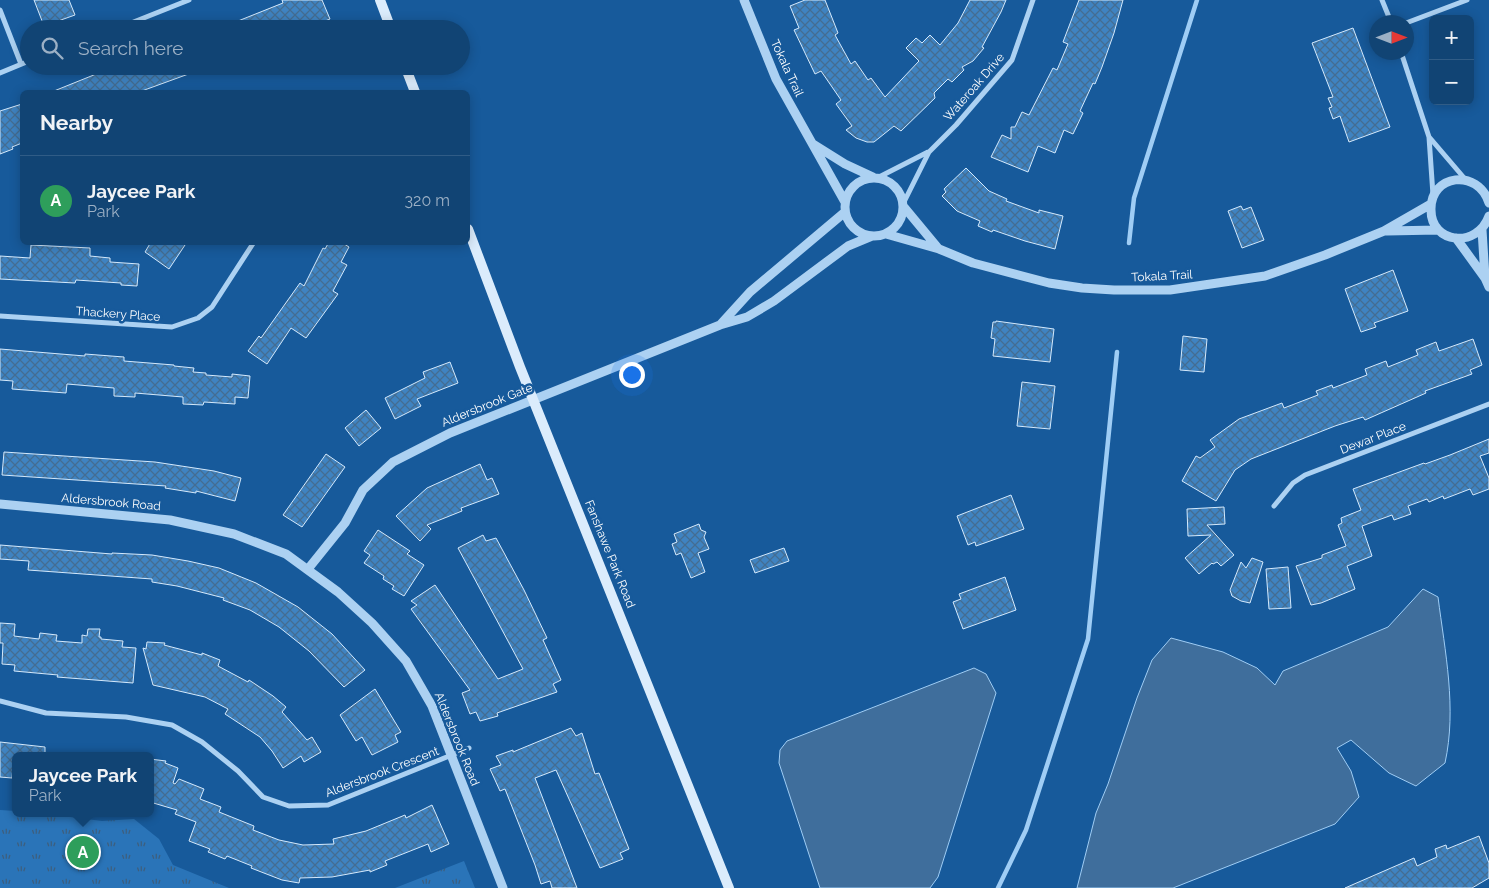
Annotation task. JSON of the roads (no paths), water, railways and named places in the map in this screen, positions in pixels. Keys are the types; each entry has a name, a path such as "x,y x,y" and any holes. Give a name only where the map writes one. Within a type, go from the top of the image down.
{"main road":[{"path":"380,0 388,20"},
{"path":"408,75 414,90"},
{"name":"Fanshawe Park Road","path":"470,234 534,400 729,888"}],"street":[{"path":"139,20 189,0"},
{"name":"Tokala Trail","path":"744,0 776,80 845,202"},
{"name":"Wateroak Drive","path":"876,177 929,152 956,125 1012,60 1033,0"},
{"path":"1382,0 1388,15"},
{"path":"1414,20 1467,0"},
{"path":"0,10 20,59"},
{"path":"1404,60 1429,137 1432,200 1430,213 1433,222 1438,230 1447,236 1456,238 1466,238 1482,230"},
{"path":"0,73 20,65"},
{"path":"1429,137 1465,179 1485,187 1489,203"},
{"name":"Tokala Trail","path":"813,144 846,164 876,177"},
{"name":"Wateroak Drive","path":"904,205 929,152"},
{"path":"876,177 892,183 902,195 904,205 898,224 886,234 872,236 854,229 848,221 845,212 845,202 848,192 855,184 863,179 876,177"},
{"name":"Tokala Trail","path":"886,234 939,249 973,263 1049,283 1082,288 1155,291 1265,276 1325,255 1384,231 1432,200 1439,188 1446,182 1455,179 1465,179"},
{"name":"Tokala Trail","path":"904,205 939,249"},
{"name":"Aldersbrook Gate","path":"720,325 750,292 845,212"},
{"path":"1485,278 1482,230 1489,216"},
{"name":"Tokala Trail","path":"1384,231 1438,230"},
{"name":"Aldersbrook Gate","path":"308,569 345,523 363,490 393,462 450,433 720,325 747,316 774,301 848,246 872,236"},
{"path":"1456,238 1485,278 1489,287"},
{"name":"Thackery Place","path":"0,316 172,327 198,318 212,307 252,245"},
{"name":"Dewar Place","path":"1274,506 1293,483 1305,475 1489,404"},
{"name":"Aldersbrook Road","path":"0,504 170,520 234,534 286,554 308,569 338,592 372,623 406,661 432,706 503,888"},
{"name":"Aldersbrook Crescent","path":"0,701 46,713 126,716 172,725 202,742 238,772 263,797 289,806 328,805 469,748"}],"waterway":[{"path":"1129,243 1134,198 1197,0"},
{"path":"998,888 1026,830 1088,639 1117,352"}],"place":[{"name":"Jaycee Park","path":"83,852"}]}
